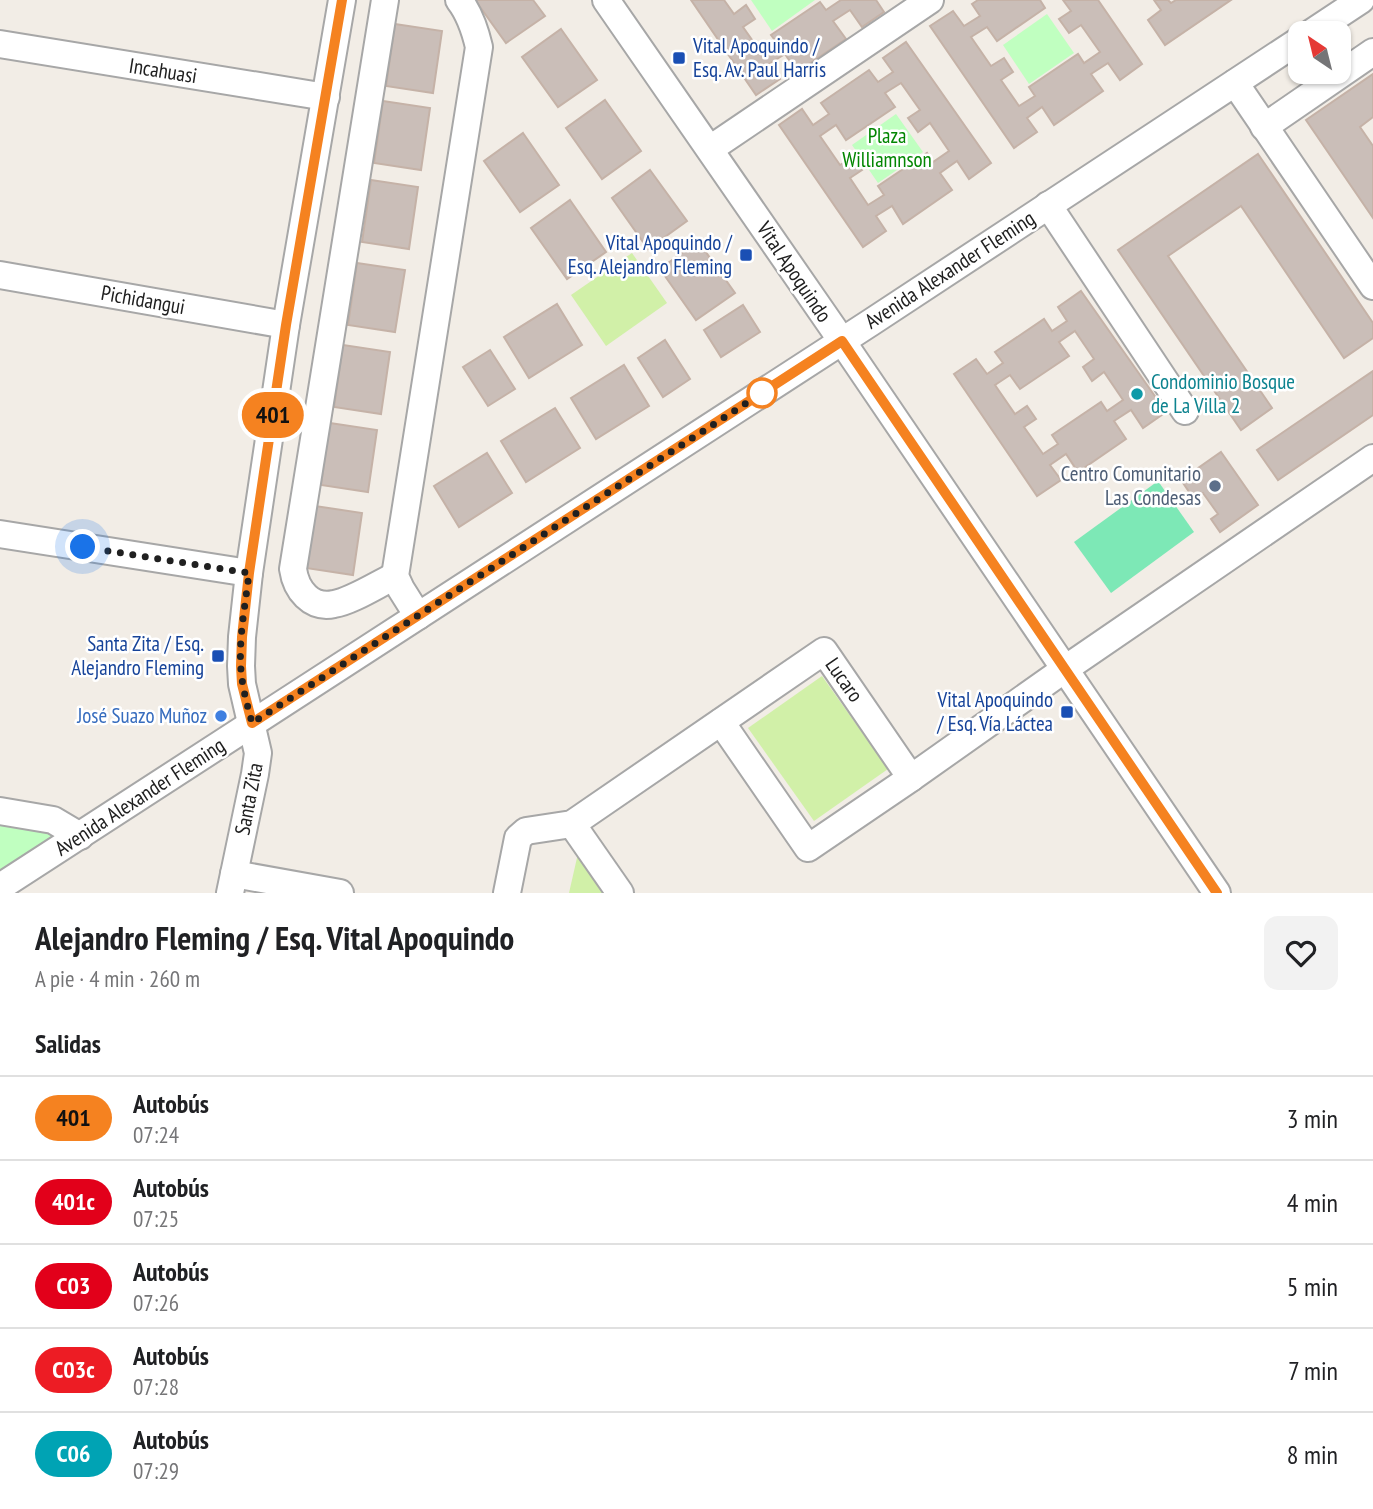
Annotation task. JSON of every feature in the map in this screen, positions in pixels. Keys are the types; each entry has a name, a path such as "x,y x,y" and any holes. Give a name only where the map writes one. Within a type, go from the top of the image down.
{"street":[{"name":"Santa Zita","path":"232,884 258,753 242,684 241,666 249,573 286,325 342,0"},
{"path":"385,0 293,569 299,590 306,597 324,605 343,602 395,576"},
{"path":"418,616 395,576 479,47 475,28 459,0"},
{"name":"Vital Apoquindo","path":"606,0 842,341 1217,893"},
{"path":"710,149 930,0"},
{"path":"1329,21 1361,0"},
{"name":"Incahuasi","path":"0,44 326,97"},
{"name":"Avenida Alexander Fleming","path":"0,887 842,341 1288,48"},
{"path":"1264,127 1373,52"},
{"path":"1235,83 1373,286"},
{"path":"1048,205 1185,411"},
{"name":"Pichidangui","path":"0,275 286,325"},
{"path":"721,722 808,848 1373,458"},
{"path":"0,534 249,573"},
{"name":"Lucaro","path":"572,824 824,651 911,778"},
{"path":"0,811 53,820 80,836"},
{"path":"507,893 518,838 526,831 572,824 620,893"},
{"path":"232,884 340,893"}],"green space":[{"path":"751,0 815,0 772,31"},
{"path":"1047,14 1074,53 1029,84 1003,45"},
{"name":"Plaza Williamnson","path":"896,114 923,152 878,183 852,145"},
{"path":"632,253 667,303 606,346 571,295"},
{"path":"1158,481 1194,532 1111,593 1074,542"},
{"path":"822,676 888,769 814,821 748,728"},
{"path":"0,820 73,832 0,880"},
{"path":"579,849 608,893 569,893"}],"building":[{"path":"475,0 533,0 545,16 506,43"},
{"path":"691,0 724,0 734,14 746,5 755,19 743,27 762,54 777,43 771,35 820,2 826,10 841,0 876,0 884,12 862,27 850,10 833,21 846,39 797,72 785,54 769,64 780,79 756,95"},
{"path":"978,0 1040,0 1045,8 997,41 987,27 971,37 991,66 1004,58 1013,72 1001,80 1019,106 1035,96 1029,87 1078,54 1084,63 1100,52 1081,25 1069,33 1059,19 1071,11 1063,0 1098,0 1142,64 1120,80 1108,63 1091,74 1103,91 1054,125 1042,107 1027,118 1037,132 1014,148 930,26 953,11 964,26 980,16 972,4"},
{"path":"1154,0 1168,0 1171,3 1176,0 1231,0 1165,45 1148,20 1161,10"},
{"path":"395,24 442,31 433,93 386,86"},
{"path":"561,29 597,80 558,107 522,57"},
{"path":"906,42 991,163 969,179 957,161 940,173 952,190 903,224 892,206 876,216 886,231 863,247 779,125 802,109 813,125 829,114 821,103 869,70 878,82 893,72 883,58","holes":["901,83 920,110 908,118 918,132 930,123 949,151 933,162 927,153 878,186 884,195 868,205 850,178 862,170 853,157 840,165 820,136 836,125 846,140 895,107 885,93"]},
{"path":"1373,74 1373,117 1360,127 1373,146 1373,218 1306,120"},
{"path":"605,100 641,151 602,179 566,128"},
{"path":"383,101 430,108 421,170 374,163"},
{"path":"523,133 559,185 520,212 484,161"},
{"path":"1258,154 1373,323 1373,338 1344,358 1241,206 1168,256 1272,408 1241,430 1118,250"},
{"path":"650,170 687,221 648,249 612,198"},
{"path":"371,180 418,187 409,249 362,242"},
{"path":"570,200 606,252 567,279 531,228"},
{"path":"698,241 735,293 696,320 660,269"},
{"path":"357,263 405,270 395,332 348,325"},
{"name":"Condominio Bosque de La Villa 2","path":"1081,291 1166,412 1143,428 1131,410 1114,421 1126,439 1078,472 1066,454 1050,465 1061,480 1037,496 954,374 976,359 987,374 1003,363 995,352 1044,319 1052,331 1067,321 1058,307","holes":["1075,331 1094,359 1083,367 1092,381 1104,372 1123,400 1107,411 1101,402 1052,435 1058,444 1043,454 1024,427 1036,419 1027,406 1015,414 995,385 1010,375 1020,389 1069,356 1059,342"]},
{"path":"557,304 582,345 529,378 504,337"},
{"path":"743,305 760,332 721,357 704,330"},
{"path":"665,340 690,379 663,397 638,358"},
{"path":"343,345 390,352 381,414 334,407"},
{"path":"490,350 515,389 488,406 463,367"},
{"path":"624,365 649,406 596,439 571,398"},
{"path":"1373,371 1373,415 1278,480 1257,450"},
{"path":"555,408 580,448 526,482 501,441"},
{"path":"330,423 377,430 368,492 321,485"},
{"name":"Centro Comunitario Las Condesas","path":"1221,452 1258,505 1220,532 1211,519 1218,514 1203,493 1194,499 1181,480"},
{"path":"487,453 512,493 459,527 434,486"},
{"path":"315,506 362,513 353,575 306,568"}],"bus line":[{"name":"401","path":"342,0 286,325 249,573 241,666 242,684 252,723 842,341 1217,893"}],"place":[{"name":"Vital Apoquindo / Esq. Av. Paul Harris","path":"679,58"},
{"name":"Vital Apoquindo / Esq. Alejandro Fleming","path":"746,255"},
{"name":"Condominio Bosque de La Villa 2","path":"1137,394"},
{"name":"Centro Comunitario Las Condesas","path":"1215,486"},
{"name":"Santa Zita / Esq. Alejandro Fleming","path":"218,656"},
{"name":"Vital Apoquindo / Esq. Vía Láctea","path":"1067,712"},
{"name":"José Suazo Muñoz","path":"221,716"}],"route":[{"path":"83,547 249,573 241,666 242,684 252,723 762,393"}]}
